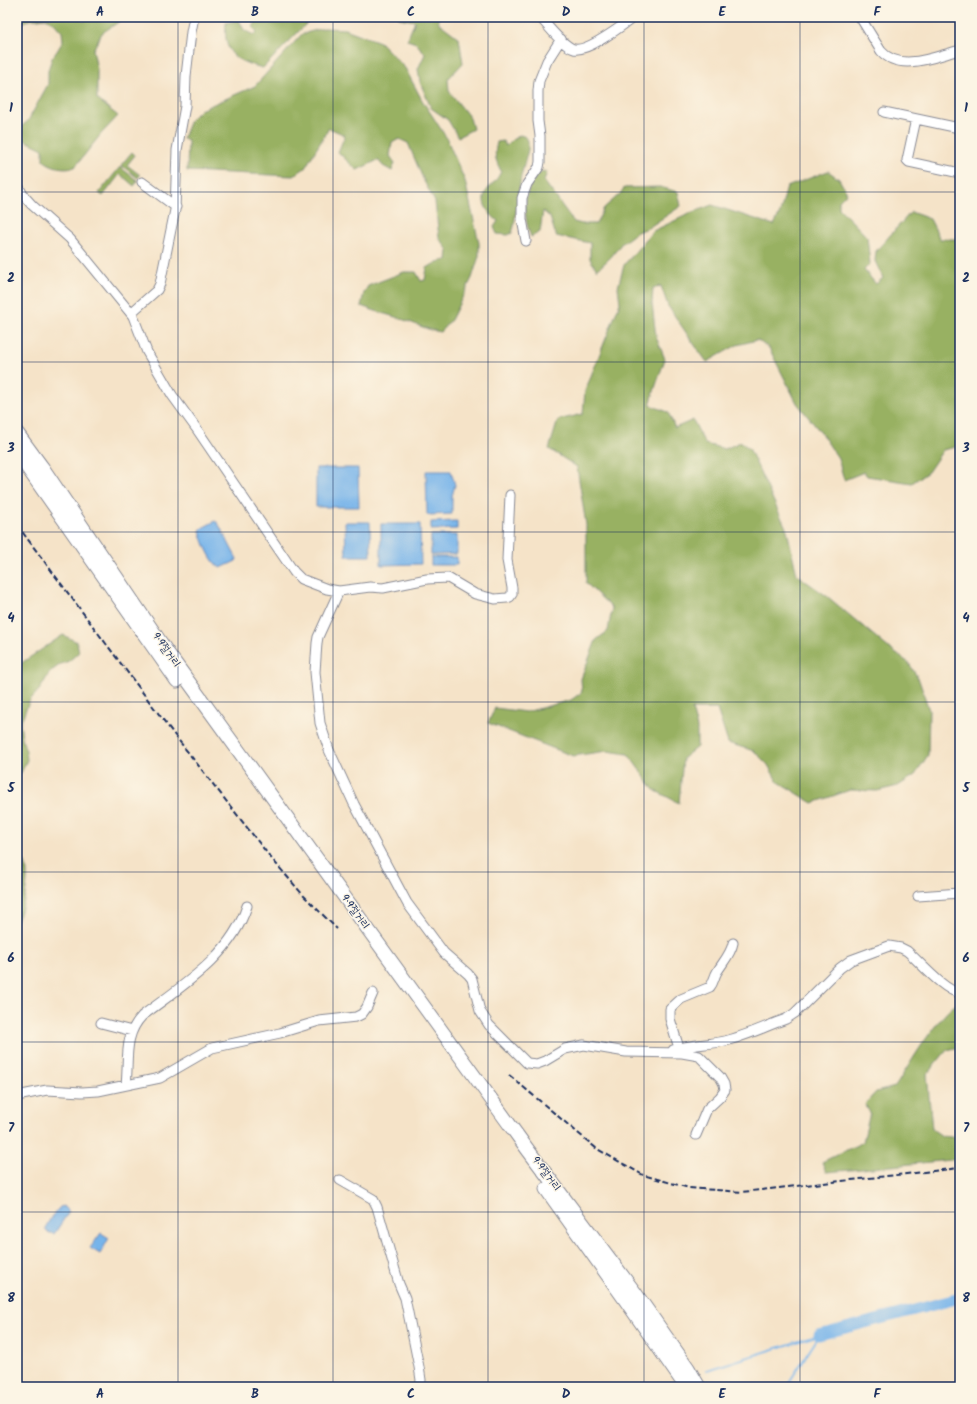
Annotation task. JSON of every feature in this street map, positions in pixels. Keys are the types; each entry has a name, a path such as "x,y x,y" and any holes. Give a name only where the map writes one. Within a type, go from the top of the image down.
{"highway":[{"name":"9·9절거리","path":"17,433 42,467 167,652 523,1144 636,1294 688,1368 699,1387"},
{"name":"9·9절거리","path":"17,453 176,680 522,1156 686,1387"}],"street":[{"path":"131,313 157,290 160,284 176,207 177,150 185,106 186,76 194,17"},
{"path":"540,17 561,39 574,49 580,49 600,40 634,17"},
{"path":"860,17 881,51 885,56 894,61 913,62 960,50"},
{"path":"526,241 522,219 522,198 527,184 539,167 540,162 540,136 538,121 539,81 547,62 561,39"},
{"path":"884,112 960,127"},
{"path":"916,119 907,160 909,162 960,173"},
{"path":"142,182 176,207"},
{"path":"17,184 23,195 70,239 131,313 147,352 172,395 294,572 301,579 328,589 339,591 370,587 383,588 440,577 448,578 475,594 495,599 510,597 512,588 507,560 510,495"},
{"path":"339,591 327,615 317,643 315,679 320,723 329,750 354,804 407,903 444,953 472,979 480,1011 489,1025 527,1063 532,1064 545,1061 565,1049 580,1045 626,1052 666,1052 699,1056 720,1077 724,1084 724,1093 708,1109 696,1135"},
{"path":"918,896 960,893"},
{"path":"126,1085 128,1070 127,1049 136,1023 142,1016 219,955 238,927 247,906"},
{"path":"678,1048 670,1019 670,1009 681,999 710,986 713,983 716,973 732,950 733,943"},
{"path":"666,1052 678,1048 709,1045 727,1041 786,1019 795,1013 840,968 851,960 889,946 901,948 907,951 940,981 953,991 960,993"},
{"path":"17,1096 47,1090 82,1092 160,1078 212,1048 280,1033 319,1021 356,1017 362,1014 367,1008 373,993"},
{"path":"101,1023 132,1031"},
{"path":"340,1180 373,1200 378,1207 399,1284 405,1298 418,1367 420,1387"}],"green space":[{"path":"17,17 79,17 84,22 86,17 121,17 120,21 102,33 93,50 97,69 97,99 118,116 101,134 75,167 62,168 51,165 43,160 43,149 22,139 22,126 28,121 48,84 48,70 52,58 63,41 62,32 54,23 46,18 29,20 20,24 17,35"},
{"path":"257,17 310,17 308,22 263,68 238,59 229,49 226,34 226,23 239,20 244,30 254,35 257,32 253,27"},
{"path":"398,17 438,17 439,23 459,38 463,63 448,79 449,91 470,118 473,129 458,137 448,120 431,108 420,82 418,69 425,54 416,43 407,40 415,21"},
{"path":"324,28 345,29 380,42 405,68 422,100 446,137 465,181 479,243 479,256 472,278 451,320 440,332 427,329 361,306 364,293 368,286 404,272 416,272 421,281 425,280 427,268 437,262 447,260 448,250 439,238 435,202 424,181 408,143 399,139 392,143 390,156 395,163 392,171 383,166 378,160 357,170 338,152 345,135 329,128 305,168 293,176 187,171 188,140 183,138 190,120 200,110 255,86 302,34"},
{"path":"520,135 526,137 528,141 528,150 521,176 514,226 512,233 508,235 497,234 494,227 498,221 488,211 484,202 485,193 497,179 501,171 496,157 497,142 503,141 506,146"},
{"path":"132,152 135,155 127,165 140,175 138,178 121,165"},
{"path":"120,167 138,181 134,186 120,174 103,196 99,193"},
{"path":"543,171 547,172 544,181 574,222 582,224 596,224 604,208 620,194 624,188 660,187 678,192 681,206 648,228 637,232 621,244 611,257 597,270 590,259 590,243 556,236 550,217 543,211 540,232 531,237 525,207 527,192 537,175"},
{"path":"828,171 839,179 847,193 839,201 839,208 867,237 870,264 864,270 876,284 883,278 875,261 876,251 911,212 930,219 940,239 960,239 960,446 943,450 928,472 912,483 867,476 864,472 844,480 838,458 821,433 797,403 769,348 757,340 737,345 707,362 668,306 661,286 653,288 652,303 656,337 665,359 650,405 668,412 675,428 693,420 705,444 725,449 740,442 749,448 787,530 797,575 828,597 891,650 909,663 919,680 929,710 928,755 915,775 898,786 877,791 850,790 813,803 777,781 768,765 754,751 728,743 717,709 692,709 697,728 697,747 683,758 679,803 654,790 628,754 607,751 573,756 488,723 495,708 526,712 571,700 582,692 581,679 596,640 608,631 612,608 586,583 586,525 577,467 549,449 558,420 583,414 585,391 620,303 618,287 624,265 653,231 712,205 774,225 780,213 787,187"},
{"path":"960,513 960,552 956,532"},
{"path":"63,635 77,642 79,652 69,661 61,664 50,672 40,689 30,700 20,723 27,760 21,773 17,773 17,666"},
{"path":"17,854 23,860 27,869 27,884 22,909 17,921"},
{"path":"960,1002 960,1047 947,1050 927,1074 932,1129 942,1136 960,1138 960,1159 826,1172 822,1162 863,1142 870,1113 865,1104 876,1092 895,1087 934,1028 952,1008"}],"water":[{"path":"316,468 358,468 359,507 316,507"},
{"path":"426,471 451,471 455,485 452,496 452,514 427,515"},
{"path":"215,521 218,523 237,559 236,561 221,568 211,557 205,546 200,530"},
{"path":"457,521 457,529 431,530 431,522"},
{"path":"345,522 370,522 371,556 346,556"},
{"path":"381,524 420,524 421,564 381,565"},
{"path":"431,535 457,535 457,554 431,555"},
{"path":"431,557 457,557 457,565 431,565"},
{"path":"63,1206 68,1213 54,1234 47,1232 45,1228 52,1216 60,1207"},
{"path":"101,1233 109,1238 100,1254 90,1248"}],"waterway":[{"path":"819,1335 960,1298"},
{"path":"707,1370 819,1335"},
{"path":"786,1387 819,1336"}],"railway":[{"path":"17,525 176,737 271,858 304,896 337,929"},
{"path":"509,1075 597,1149 643,1175 689,1188 742,1192 960,1168"}]}
